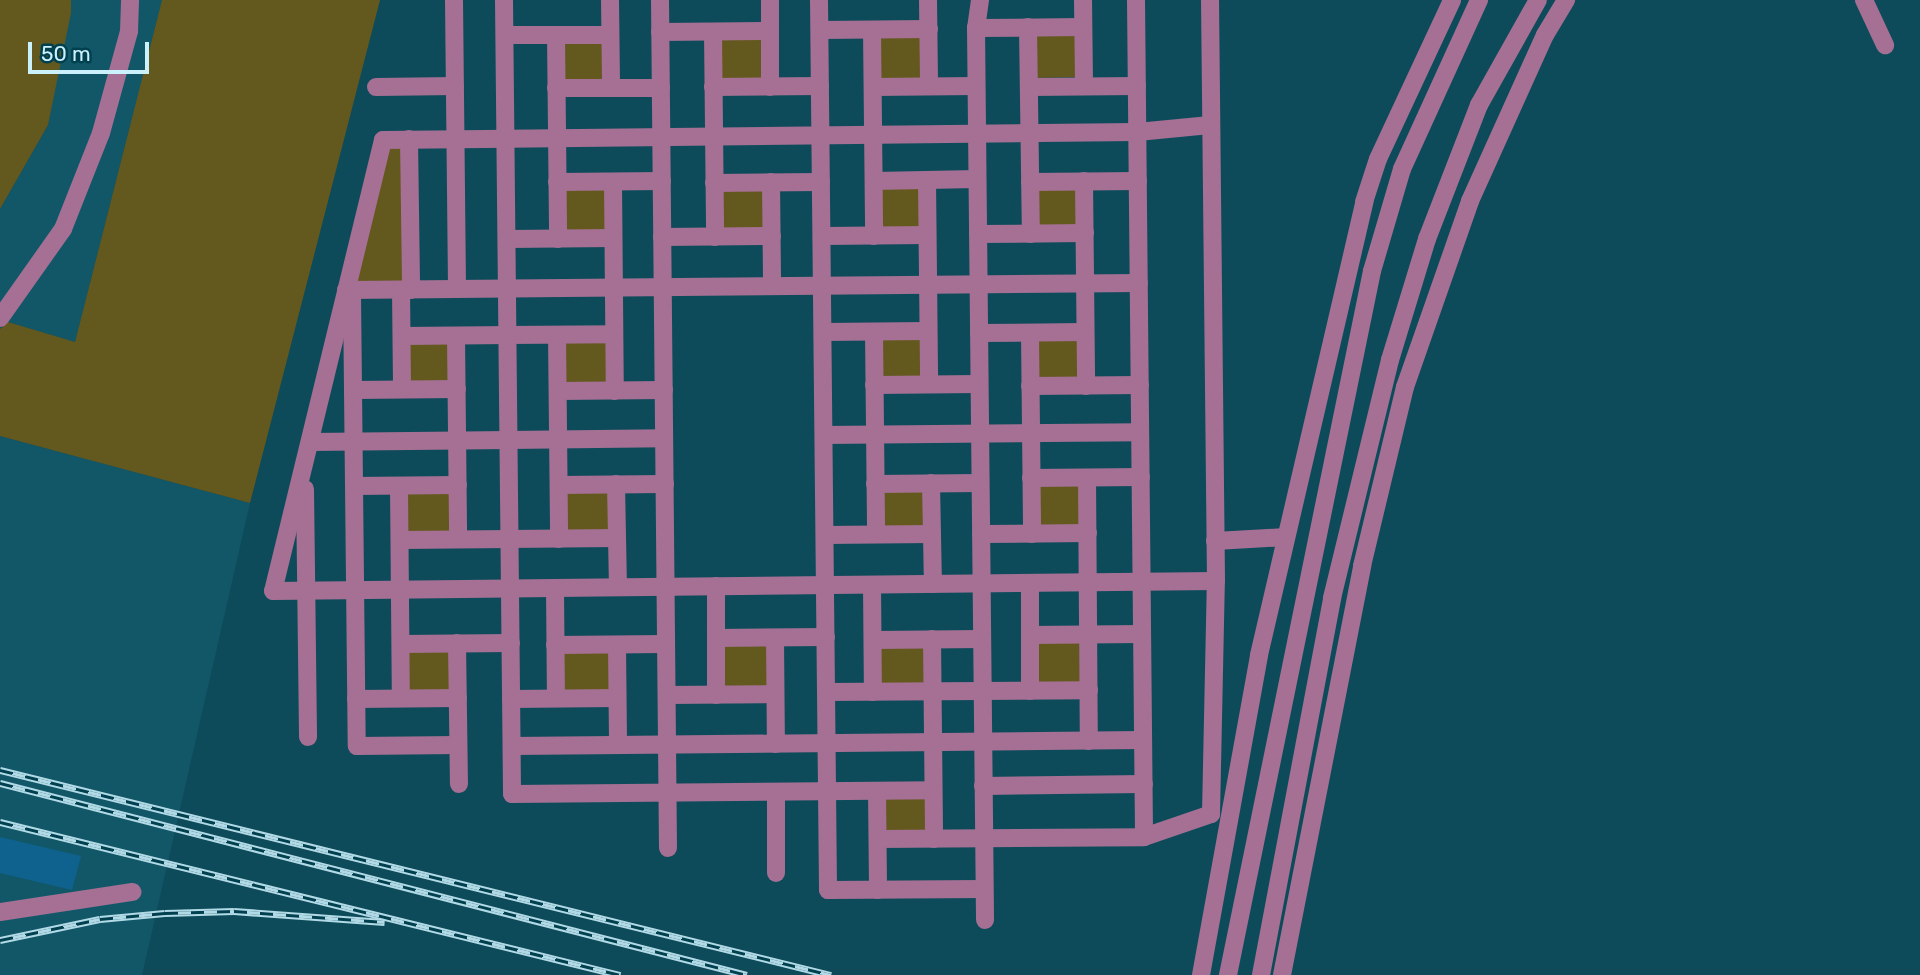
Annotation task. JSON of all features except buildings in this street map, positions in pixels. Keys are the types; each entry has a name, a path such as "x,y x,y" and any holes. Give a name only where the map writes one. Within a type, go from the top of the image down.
{"street":[{"path":"0,318 63,229 101,134 129,31 130,0"},
{"path":"454,0 457,289"},
{"path":"504,0 512,794 933,790"},
{"path":"610,0 611,88"},
{"path":"660,0 668,848"},
{"path":"770,0 771,86"},
{"path":"820,0 828,890 984,889"},
{"path":"928,0 929,86"},
{"path":"980,0 976,28 976,86 985,920"},
{"path":"1083,0 1084,86"},
{"path":"1136,0 1144,836"},
{"path":"878,839 1144,836 1211,814 1216,581 1210,0"},
{"path":"1201,975 1259,655 1364,202 1404,100 1452,0"},
{"path":"1228,975 1372,271 1402,169 1479,0"},
{"path":"1261,975 1332,598 1390,360 1427,239 1479,105 1538,0"},
{"path":"1282,975 1362,566 1405,387 1469,201 1545,34 1566,0"},
{"path":"1864,0 1885,45"},
{"path":"1028,27 1031,233"},
{"path":"976,28 1083,27"},
{"path":"820,30 929,29"},
{"path":"872,30 874,236"},
{"path":"713,32 715,237"},
{"path":"660,33 770,32"},
{"path":"505,35 610,34"},
{"path":"556,35 558,239"},
{"path":"376,86 455,86"},
{"path":"713,87 820,86"},
{"path":"873,87 976,86"},
{"path":"1029,87 1137,86"},
{"path":"556,88 661,88"},
{"path":"1210,125 1137,132 383,140 349,290 273,591 1216,581"},
{"path":"402,389 409,139"},
{"path":"874,181 977,179"},
{"path":"927,180 929,384"},
{"path":"557,182 662,181"},
{"path":"1084,181 1086,386"},
{"path":"1030,182 1138,181"},
{"path":"613,182 615,391"},
{"path":"771,182 772,286"},
{"path":"714,183 821,182"},
{"path":"978,234 1084,233"},
{"path":"822,236 927,235"},
{"path":"662,237 772,236"},
{"path":"507,239 613,238"},
{"path":"349,290 1139,282"},
{"path":"349,290 354,441 357,746 458,745"},
{"path":"823,332 929,331"},
{"path":"874,332 876,534"},
{"path":"1030,332 1032,534"},
{"path":"979,333 1086,332"},
{"path":"402,336 614,334"},
{"path":"557,335 559,539"},
{"path":"456,336 458,539"},
{"path":"874,384 979,384"},
{"path":"1030,386 1140,385"},
{"path":"353,390 457,389"},
{"path":"558,391 664,390"},
{"path":"824,435 1140,432"},
{"path":"310,442 664,438"},
{"path":"304,464 308,737"},
{"path":"1031,478 1141,477"},
{"path":"1087,478 1089,741"},
{"path":"931,483 933,584"},
{"path":"875,484 980,483"},
{"path":"617,484 618,587"},
{"path":"559,485 665,484"},
{"path":"354,486 458,485"},
{"path":"399,486 401,698"},
{"path":"981,534 1088,533"},
{"path":"825,535 932,534"},
{"path":"1215,541 1286,537"},
{"path":"400,540 617,538"},
{"path":"1030,583 1030,691"},
{"path":"872,585 873,692"},
{"path":"716,586 716,695"},
{"path":"555,588 556,698"},
{"path":"1030,635 1142,634"},
{"path":"716,638 826,637"},
{"path":"775,638 776,744"},
{"path":"932,639 934,839"},
{"path":"873,640 982,639"},
{"path":"457,643 459,784"},
{"path":"401,644 511,643"},
{"path":"555,645 666,644"},
{"path":"617,645 618,745"},
{"path":"826,692 1088,690"},
{"path":"667,695 775,694"},
{"path":"356,699 458,698"},
{"path":"511,699 617,698"},
{"path":"512,746 1143,740"},
{"path":"983,786 1144,784"},
{"path":"877,790 878,890"},
{"path":"776,792 776,873"},
{"path":"0,912 132,892"}],"shaded area":[{"path":"0,0 71,0 71,13 48,125 0,209"},
{"path":"71,0 162,0 75,342 8,322 0,329 0,209 48,125"},
{"path":"162,0 380,0 250,503 0,436 0,329 8,322 75,342"},
{"path":"1032,34 1077,34 1077,77 1032,78"},
{"path":"880,35 924,35 925,78 880,78"},
{"path":"718,36 763,36 763,79 718,79"},
{"path":"609,38 609,81 559,82 558,39"},
{"path":"404,144 404,281 352,282 387,145"},
{"path":"1034,185 1078,185 1079,228 1034,228"},
{"path":"765,186 765,230 720,230 720,187"},
{"path":"924,186 924,230 879,230 879,187"},
{"path":"607,187 607,231 563,231 563,188"},
{"path":"879,336 923,336 924,379 879,380"},
{"path":"1080,338 1080,382 1035,382 1035,339"},
{"path":"454,340 455,383 404,384 403,341"},
{"path":"611,340 612,384 561,384 560,341"},
{"path":"0,436 250,503 142,975 0,975"},
{"path":"1082,483 1082,527 1038,527 1037,484"},
{"path":"926,486 926,530 882,530 881,487"},
{"path":"614,488 615,531 564,532 563,489"},
{"path":"455,491 456,534 405,536 404,492"},
{"path":"1079,640 1080,684 1035,684 1035,641"},
{"path":"723,646 768,646 768,689 724,690"},
{"path":"880,646 925,646 925,689 880,690"},
{"path":"455,648 456,691 405,692 404,649"},
{"path":"612,650 613,693 561,694 561,651"},
{"path":"882,794 926,794 927,837 882,838"}],"railway":[{"path":"0,770 831,975"},
{"path":"0,783 747,975"},
{"path":"0,822 620,975"},
{"path":"0,940 100,919 165,913 234,911 385,922"}]}
